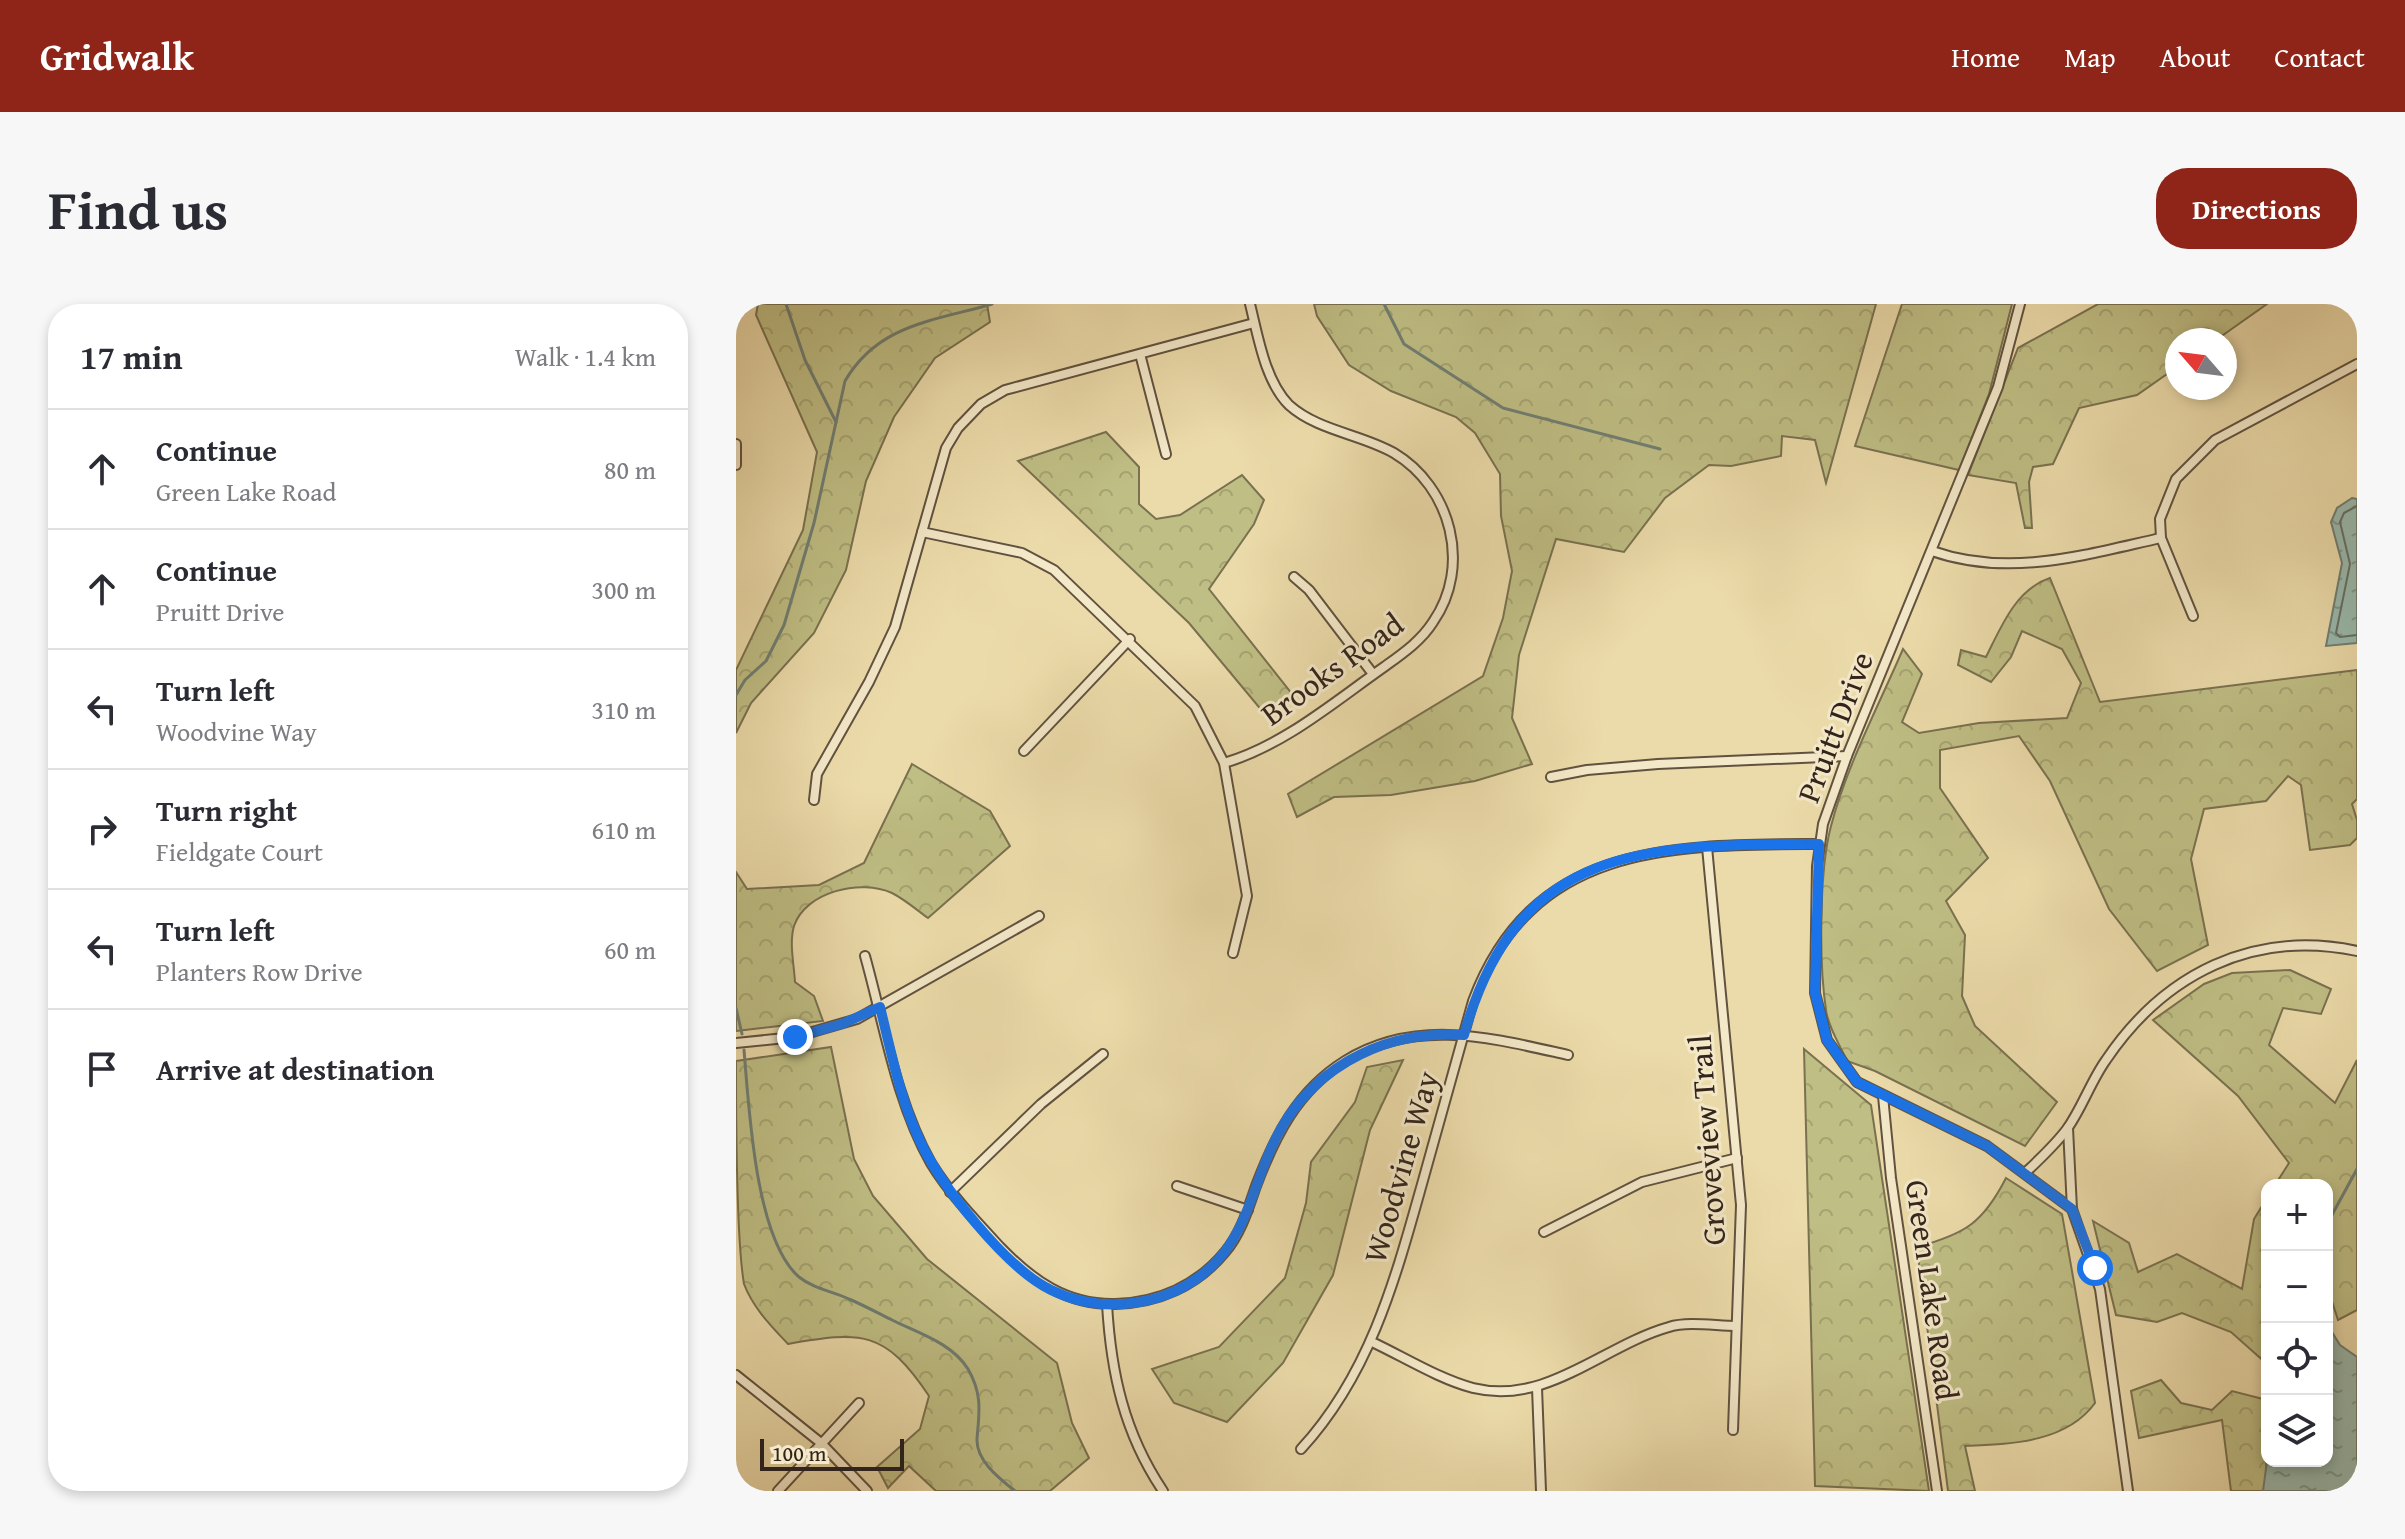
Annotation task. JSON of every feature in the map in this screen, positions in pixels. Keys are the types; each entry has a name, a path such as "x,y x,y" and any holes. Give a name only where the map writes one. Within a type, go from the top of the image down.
{"street":[{"name":"Brooks Road","path":"1224,763 1273,743 1423,636 1442,607 1453,564 1447,518 1429,485 1411,465 1382,447 1322,424 1288,403 1270,374 1250,304"},
{"name":"Pruitt Drive","path":"2020,304 1998,387 1847,756 1823,824 1815,918 1818,1015 1842,1065 1857,1082 1959,1130 2025,1173"},
{"path":"814,800 817,774 887,645 946,448 958,428 981,404 1005,390 1254,323"},
{"path":"1140,354 1166,454"},
{"path":"2193,616 2161,538 2160,519 2176,479 2215,440 2357,364"},
{"path":"736,444 736,465"},
{"path":"922,532 1001,548 1038,560 1068,580 1195,706 1224,763 1247,896 1233,953"},
{"path":"1932,551 1962,561 2029,564 2161,538"},
{"path":"1294,577 1309,590 1373,674"},
{"path":"1024,751 1130,639"},
{"path":"1551,777 1587,770 1658,764 1847,756"},
{"name":"Woodvine Way","path":"1301,1449 1332,1416 1372,1342 1399,1266 1464,1035 1491,959 1516,925 1546,895 1584,872 1626,857 1707,847 1819,844"},
{"name":"Groveview Trail","path":"1707,847 1741,1205 1733,1430"},
{"path":"736,1043 819,1032 880,1007 1039,916"},
{"path":"2072,1209 2025,1173 2068,1127 2085,1094 2125,1034 2146,1009 2188,976 2227,957 2270,947 2307,944 2357,951"},
{"path":"865,956 913,1124 950,1192 1034,1280 1070,1298 1107,1304 1147,1301 1192,1282 1227,1250 1248,1210 1283,1123 1318,1082 1346,1061 1379,1045 1414,1036 1464,1035 1568,1055"},
{"path":"950,1192 1041,1104 1103,1054"},
{"name":"Green Lake Road","path":"1883,1096 1937,1491"},
{"path":"2068,1127 2072,1209 2100,1289 2128,1491"},
{"path":"1544,1232 1642,1182 1737,1158"},
{"path":"1177,1186 1248,1210"},
{"path":"1107,1304 1110,1354 1119,1397 1140,1453 1163,1491"},
{"path":"1372,1342 1474,1388 1506,1392 1537,1388 1626,1342 1673,1325 1736,1326"},
{"path":"736,1375 821,1443 867,1491"},
{"path":"1537,1388 1541,1491"},
{"path":"778,1491 859,1403"}],"green space":[{"path":"758,304 987,304 990,322 935,358 894,417 866,481 846,570 814,633 751,703 736,733 736,670 803,530 817,452 756,315"},
{"path":"1314,304 1876,304 1826,483 1815,440 1782,436 1781,456 1731,466 1709,465 1665,498 1624,552 1556,539 1519,655 1512,718 1532,764 1475,781 1391,795 1334,797 1297,817 1288,794 1483,676 1503,618 1512,571 1501,516 1500,474 1475,433 1456,417 1391,391 1349,365 1317,316"},
{"path":"1902,304 2012,304 1989,394 1959,470 1855,446"},
{"path":"2098,304 2267,304 2233,328 2165,328 2165,375 2137,395 2079,408 2053,464 2033,467 2029,482 2032,528 2025,528 2016,483 1968,475 2018,348"},
{"path":"1106,432 1139,467 1139,504 1156,519 1180,515 1242,475 1264,500 1254,524 1209,589 1292,694 1268,718 1189,623 1018,461"},
{"path":"2050,578 2100,702 2357,670 2357,799 2352,804 2357,820 2357,838 2350,845 2310,850 2301,785 2288,776 2266,801 2204,809 2191,859 2208,945 2157,971 2109,909 2050,781 2019,736 1940,750 1940,788 1988,858 1946,901 1965,935 1962,996 1975,1026 2057,1102 2025,1146 1875,1071 1847,1061 1826,1010 1821,943 1822,892 1827,845 1838,803 1854,758 1903,649 1922,674 1902,722 1919,733 1979,723 2067,718 2081,683 2062,649 2022,631 2011,657 1991,682 1958,665 1961,650 1986,657 2019,600 2038,583"},
{"path":"912,764 990,811 1010,846 928,918 897,895 865,887 836,891 810,904 794,926 795,982 814,996 823,1021 736,1031 736,872 747,889 819,885 864,863"},
{"path":"2290,970 2331,989 2321,1014 2283,1008 2269,1045 2335,1103 2357,1060 2357,1310 2338,1320 2333,1305 2333,1179 2279,1179 2289,1163 2238,1096 2153,1020 2204,984 2232,973"},
{"path":"831,1047 854,1159 873,1196 927,1259 1057,1363 1072,1423 1089,1458 1050,1491 936,1491 909,1466 888,1488 877,1467 920,1429 929,1396 899,1358 870,1340 835,1337 788,1344 763,1317 748,1293 744,1284 739,1237 736,1061"},
{"path":"1804,1049 1871,1105 1929,1491 1815,1486"},
{"path":"1403,1060 1370,1130 1333,1275 1283,1363 1227,1422 1174,1403 1152,1369 1219,1347 1285,1278 1306,1203 1311,1162 1355,1102 1367,1067"},
{"path":"2006,1178 2062,1214 2095,1403 2083,1416 2053,1434 2018,1442 1965,1446 1975,1491 1948,1491 1917,1247 1948,1237 1971,1224 1989,1206"},
{"path":"2261,1208 2261,1359 2231,1332 2182,1313 2157,1322 2116,1315 2093,1221 2129,1243 2138,1272 2177,1254 2242,1289 2254,1219"},
{"path":"2161,1380 2181,1403 2212,1410 2232,1391 2261,1398 2261,1467 2266,1467 2266,1491 2231,1491 2222,1420 2139,1438 2131,1391"}],"water":[{"path":"2352,498 2357,499 2357,643 2326,646 2342,563 2331,522 2337,508"},
{"path":"2333,1334 2340,1345 2357,1357 2357,1491 2263,1491 2266,1467 2333,1467"}],"waterway":[{"path":"786,304 805,360 836,422"},
{"path":"736,695 745,680 766,661 784,625 814,523 845,381 858,362 891,336 929,321 992,304"},
{"path":"1384,304 1404,344 1503,408 1660,449"},
{"path":"736,1008 742,1034"},
{"path":"744,1050 757,1171 773,1234 784,1259 805,1281 934,1340 961,1360 973,1378 978,1396 977,1439 980,1455 990,1469 1015,1491"},
{"path":"2333,1213 2357,1169"}],"route":[{"path":"795,1037 857,1019 880,1007 913,1124 931,1163 950,1192 1034,1280 1070,1298 1107,1304 1133,1304 1181,1288 1202,1275 1227,1250 1240,1229 1283,1123 1305,1095 1332,1070 1363,1052 1395,1040 1439,1033 1464,1035 1473,1001 1491,959 1516,925 1546,895 1584,872 1637,854 1754,845 1819,844 1815,993 1818,1015 1827,1040 1842,1065 1857,1082 1940,1120 1987,1146 2072,1209 2095,1268"}]}
